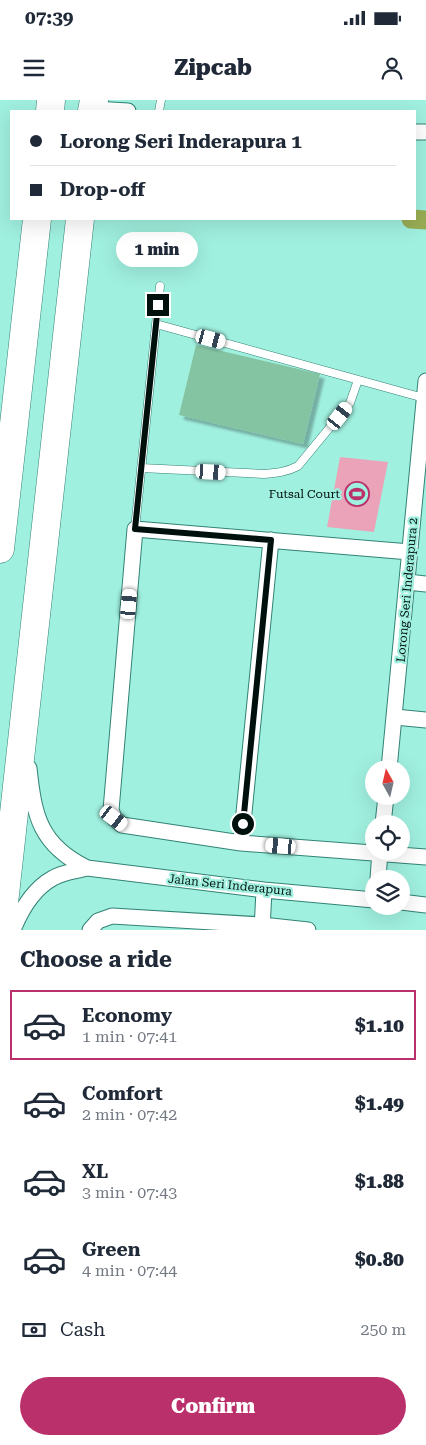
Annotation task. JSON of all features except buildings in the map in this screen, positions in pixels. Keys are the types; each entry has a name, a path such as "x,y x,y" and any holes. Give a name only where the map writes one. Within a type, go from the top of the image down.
{"highway":[{"path":"0,549 11,417 37,220"},
{"path":"0,930 80,220"}],"street":[{"path":"93,107 119,110"},
{"name":"Lorong Seri Inderapura 2","path":"391,760 410,552 423,445 426,381"},
{"path":"365,852 241,843 122,825 114,818 111,810 135,529 410,552"},
{"path":"241,843 271,540"},
{"path":"408,582 426,584"},
{"path":"395,717 426,720"},
{"path":"24,725 31,788 35,809 41,825 50,841 61,853 87,868"},
{"path":"410,856 426,857"},
{"path":"13,930 26,904 38,889 53,878 68,872 87,868"},
{"name":"Jalan Seri Inderapura","path":"87,868 264,890 365,899"},
{"path":"262,927 264,890"},
{"path":"410,903 426,905"},
{"path":"90,930 98,921 112,916 308,930"}],"lane":[{"path":"135,529 160,286"},
{"path":"156,324 424,398"},
{"path":"141,468 264,474 290,470 298,466 350,403 358,380"}],"shaded area":[{"name":"Futsal Court","path":"340,457 388,462 374,532 327,527"}],"waterway":[{"path":"416,219 426,220"}],"place":[{"name":"Futsal Court","path":"357,494"}],"route":[{"path":"158,305 135,529 271,540 243,824"}]}
